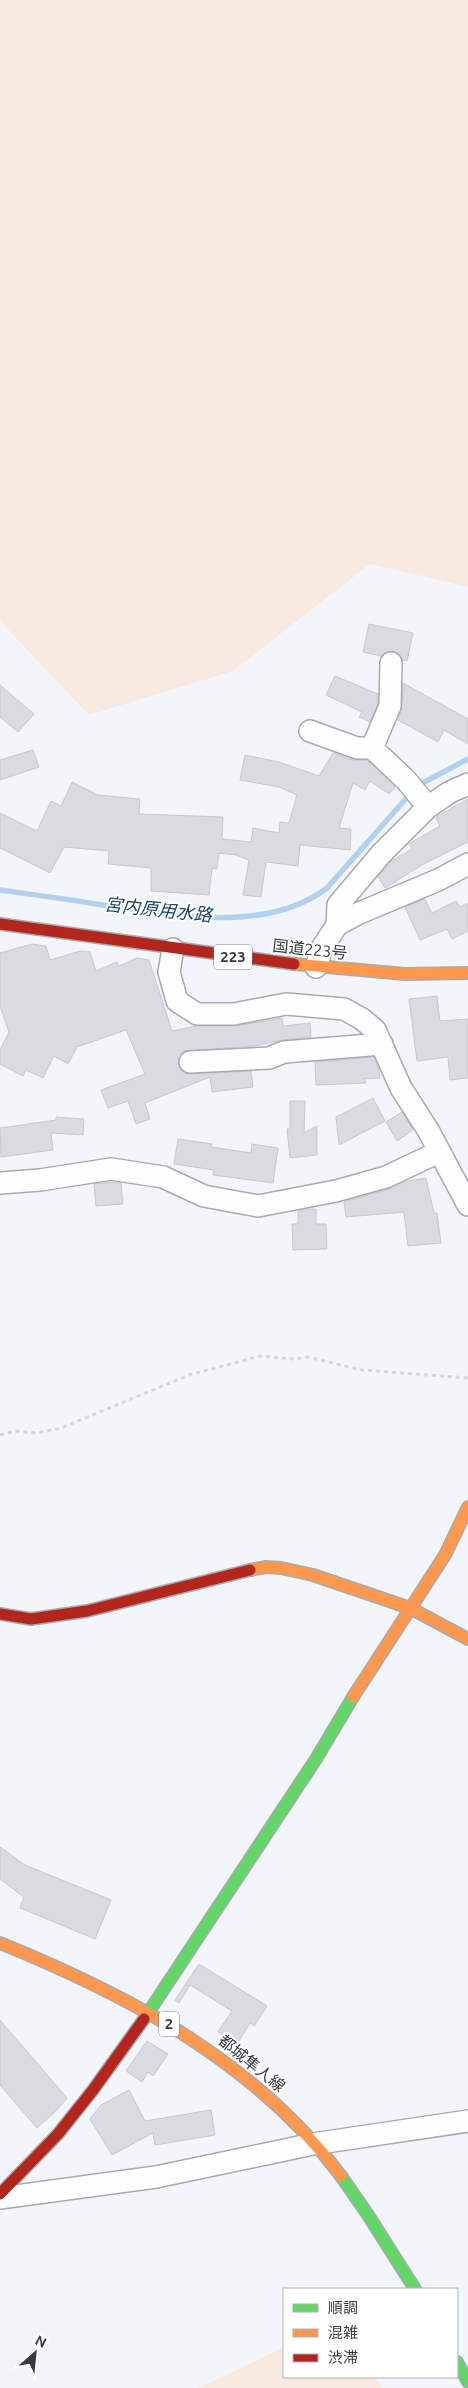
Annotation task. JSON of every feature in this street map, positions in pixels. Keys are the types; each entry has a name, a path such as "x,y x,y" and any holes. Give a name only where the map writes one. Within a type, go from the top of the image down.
{"main road":[{"name":"国道223号","path":"0,924 172,949 316,967 405,974 468,973"},
{"path":"0,2194 58,2134 93,2090 149,2012 316,1759 355,1694 445,1554 468,1507"},
{"path":"0,1614 31,1619 87,1611 266,1567 282,1568 313,1575 410,1608 468,1639"},
{"name":"都城隼人線","path":"0,1943 53,1964 149,2012 206,2046 244,2075 276,2103 317,2148 389,2246 414,2288"},
{"path":"458,2364 468,2382"}],"street":[{"path":"372,748 390,706 391,663"},
{"path":"310,731 357,748 372,748 406,780 426,804"},
{"path":"337,925 338,905 426,804 468,784"},
{"path":"316,967 322,948 337,925 357,914 438,880 468,864"},
{"path":"172,949 169,972 176,1001 197,1014 234,1014 286,1004 344,1010 362,1019 375,1030 401,1088 428,1130 468,1205"},
{"path":"190,1062 268,1058 284,1052 382,1044"},
{"path":"0,1184 111,1169 163,1177 204,1196 258,1206 336,1191 377,1179 439,1152"},
{"path":"0,2198 156,2177 468,2122"}],"path":[{"path":"0,1435 16,1431 36,1433 61,1428 189,1375 260,1356 294,1359 308,1357 362,1370 468,1378"}],"shaded area":[{"path":"0,0 468,0 468,587 370,564 233,671 89,715 0,621"},
{"path":"283,2348 283,2378 376,2378 383,2388 198,2388"}],"building":[{"path":"369,624 413,633 407,661 403,660 398,653 392,651 381,656 363,652"},
{"path":"335,676 378,694 378,703 370,722 359,717 362,712 326,695"},
{"path":"403,683 468,719 468,744 444,730 438,742 398,720 402,707"},
{"path":"0,685 34,714 18,732 0,717"},
{"path":"33,750 39,767 0,780 0,760"},
{"path":"333,753 353,760 367,760 395,787 389,794 370,781 365,790 353,783 339,828 351,829 350,850 300,845 298,866 266,862 261,897 243,895 249,860 236,855 219,853 217,869 212,868 209,895 151,891 151,868 108,864 109,851 64,847 50,873 0,848 0,813 37,831 51,801 61,806 72,782 98,795 140,799 139,814 223,817 222,839 251,842 253,828 279,833 280,822 289,823 297,795 279,787 240,780 245,755 279,762 319,776"},
{"path":"468,799 468,842 422,865 385,888 378,877 390,862 412,849 409,844 440,826 436,817"},
{"path":"425,899 432,913 456,901 460,907 468,903 468,931 452,939 447,929 420,940 405,907"},
{"path":"32,944 46,946 50,960 80,951 90,952 96,971 117,962 119,966 137,958 149,960 172,1031 196,1026 236,1026 282,1018 283,1026 310,1023 311,1037 254,1046 184,1051 178,1062 184,1073 251,1071 253,1087 212,1092 210,1077 145,1103 150,1119 136,1124 128,1101 108,1108 101,1090 145,1074 126,1030 77,1047 68,1064 54,1056 43,1078 26,1070 23,1076 0,1064 0,1050 9,1032 0,1006 0,953"},
{"path":"437,996 440,1021 468,1019 468,1078 450,1080 448,1057 417,1061 409,999"},
{"path":"374,1057 380,1078 364,1079 366,1083 316,1085 315,1062"},
{"path":"373,1098 385,1121 339,1145 336,1117"},
{"path":"290,1101 305,1101 304,1133 317,1126 317,1155 290,1158 287,1129 290,1129"},
{"path":"402,1112 413,1130 397,1141 386,1122"},
{"path":"56,1117 84,1119 83,1135 51,1133 53,1150 1,1157 0,1128 56,1120"},
{"path":"178,1139 212,1144 211,1147 251,1153 252,1144 278,1148 273,1183 213,1175 214,1170 174,1164"},
{"path":"426,1178 434,1213 437,1213 441,1243 408,1246 404,1212 346,1217 344,1202 389,1189 408,1181"},
{"path":"121,1183 123,1204 96,1206 94,1184"},
{"path":"316,1209 316,1224 326,1224 327,1249 293,1250 292,1224 298,1224 298,1211"},
{"path":"0,1847 25,1865 111,1900 95,1939 20,1908 24,1897 0,1879"},
{"path":"199,1964 267,2006 254,2026 250,2023 237,2044 218,2032 232,2011 190,1985 179,2003 175,2000"},
{"path":"0,2020 67,2098 37,2128 0,2085"},
{"path":"147,2041 168,2054 153,2076 148,2072 142,2082 126,2071"},
{"path":"129,2090 145,2121 211,2110 215,2135 155,2145 153,2133 112,2155 90,2119 101,2105"}],"waterway":[{"name":"宮内原用水路","path":"417,786 468,759"},
{"name":"宮内原用水路","path":"0,890 192,917 250,916 278,911 303,902 327,888 411,793"}],"traffic: fast":[{"path":"144,2019 316,1759 353,1697"},
{"path":"341,2176 414,2288"},
{"path":"458,2364 468,2382"}],"traffic: slow":[{"path":"294,964 405,974 468,973"},
{"path":"353,1697 445,1555 468,1507"},
{"path":"250,1570 266,1567 281,1568 313,1575 410,1608 468,1639"},
{"path":"0,1943 96,1986 187,2036 229,2066 269,2099 307,2135 341,2176"}],"traffic: jam":[{"path":"0,924 294,964"},
{"path":"0,1614 31,1619 87,1611 250,1570"},
{"path":"0,2194 58,2134 93,2090 144,2019"}]}
